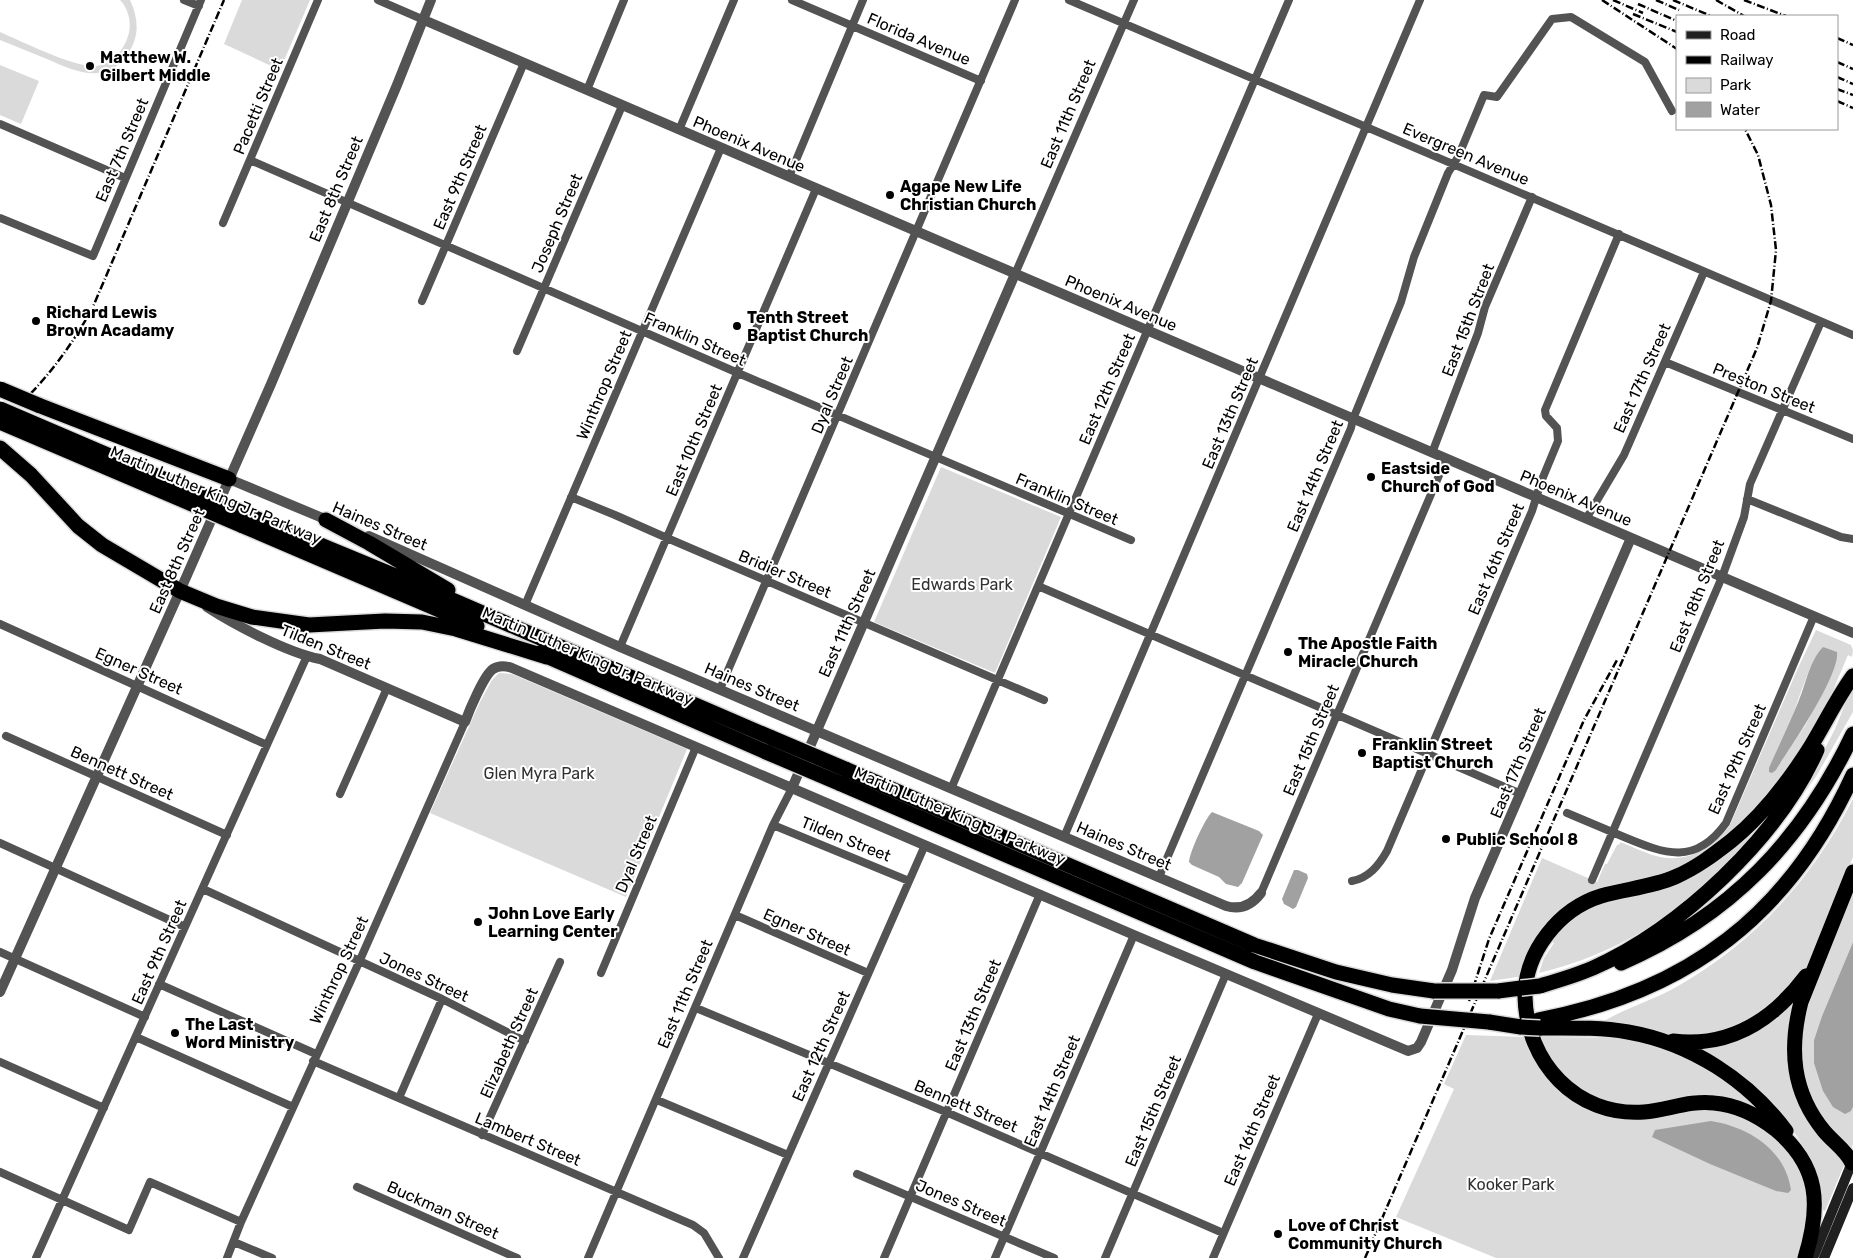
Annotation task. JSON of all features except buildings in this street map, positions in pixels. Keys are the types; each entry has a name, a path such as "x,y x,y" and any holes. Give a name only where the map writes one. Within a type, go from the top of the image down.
{"highway":[{"path":"0,390 229,479"},
{"name":"Martin Luther King Jr. Parkway","path":"0,409 546,657 769,745 845,769 1254,944 1336,972 1369,980 1434,991 1498,991 1541,985 1588,975 1637,956 1665,942 1692,926 1730,898 1766,865 1796,829 1820,793 1853,734"},
{"name":"Martin Luther King Jr. Parkway","path":"0,422 494,618 769,745 839,783 1255,962 1382,1006 1420,1016 1539,1024"},
{"path":"0,448 43,486 78,526 102,545 180,591 216,606 252,617 309,625 385,621 422,622 456,629 546,657"},
{"path":"326,520 369,543 494,618"},
{"path":"1541,985 1593,968 1634,946 1678,916 1726,873 1758,838 1796,790 1812,761 1849,682 1853,668"},
{"path":"1798,1152 1769,1124 1752,1114 1717,1103 1699,1102 1644,1112 1610,1111 1590,1103 1573,1093 1557,1079 1543,1060 1533,1041 1526,1007 1526,982 1539,946 1545,936 1573,910 1601,896 1674,878 1700,864 1734,838 1755,818 1787,781 1849,682"},
{"path":"1539,1024 1630,995 1680,972 1721,946 1763,908 1805,859 1824,830 1853,775"},
{"path":"1853,872 1820,950 1801,1002 1796,1023 1794,1061 1798,1079 1811,1113 1824,1131 1849,1157 1853,1165"},
{"path":"1655,1039 1699,1042 1717,1040 1752,1026 1766,1018 1794,992 1806,976 1820,950"},
{"path":"1539,1024 1601,1028 1629,1032 1655,1039 1695,1054 1712,1063 1745,1086 1774,1115 1788,1134 1808,1169 1814,1189 1816,1213 1813,1233 1805,1258"}],"main road":[{"path":"1813,1258 1853,1165"},
{"path":"1824,1258 1853,1188"}],"street":[{"path":"184,0 200,3"},
{"name":"Pacetti Street","path":"223,223 318,0"},
{"name":"Phoenix Avenue","path":"378,0 1853,633"},
{"name":"East 8th Street","path":"0,992 229,479 431,0"},
{"path":"587,90 624,0"},
{"path":"679,130 734,0"},
{"name":"Florida Avenue","path":"792,0 981,80"},
{"path":"789,177 863,0"},
{"name":"Dyal Street","path":"720,690 1015,0"},
{"name":"Evergreen Avenue","path":"1068,0 1853,335"},
{"name":"East 11th Street","path":"588,1258 773,825 792,788 817,731 1134,0"},
{"name":"East 12th Street","path":"951,788 1289,0"},
{"name":"East 13th Street","path":"1064,837 1420,0"},
{"name":"East 7th Street","path":"0,218 93,256 200,3"},
{"name":"East 14th Street","path":"1159,878 1351,428 1401,302 1414,257 1448,173 1458,157 1484,95 1497,97 1552,19 1571,17 1644,62 1672,111"},
{"name":"East 9th Street","path":"422,301 524,63"},
{"name":"Joseph Street","path":"517,351 622,106"},
{"path":"0,124 125,178"},
{"name":"Winthrop Street","path":"525,605 721,148"},
{"name":"Franklin Street","path":"250,160 738,373 1131,540"},
{"name":"East 10th Street","path":"620,646 816,189"},
{"name":"East 15th Street","path":"1432,453 1478,333 1485,307 1532,198"},
{"name":"East 16th Street","path":"1352,881 1365,877 1382,859 1429,754 1532,511 1558,442 1557,428 1546,416 1545,410 1619,234"},
{"name":"East 17th Street","path":"1586,519 1624,455 1704,272"},
{"name":"East 18th Street","path":"1592,880 1722,577 1744,517 1750,484 1821,322"},
{"name":"Preston Street","path":"1665,362 1853,439"},
{"name":"East 15th Street","path":"1261,893 1446,459"},
{"name":"Haines Street","path":"229,479 374,539 720,690 1232,908 1252,903 1261,893"},
{"name":"Bridier Street","path":"571,497 1044,700"},
{"path":"1747,498 1841,537 1853,539"},
{"name":"East 17th Street","path":"1318,1014 1408,1051 1417,1048 1421,1042 1452,970 1476,898 1631,538"},
{"path":"1038,586 1151,633 1521,794"},
{"name":"Tilden Street","path":"180,591 222,617 307,656 320,659 465,722"},
{"name":"East 19th Street","path":"1613,832 1656,850 1674,853 1687,852 1698,848 1716,835 1726,823 1814,616"},
{"name":"Egner Street","path":"0,624 267,745"},
{"name":"East 9th Street","path":"36,1258 307,656"},
{"path":"465,722 489,672 499,666 506,666 1318,1014"},
{"path":"340,794 387,688"},
{"name":"Winthrop Street","path":"227,1258 292,1107 465,722"},
{"name":"Bennett Street","path":"6,736 227,835"},
{"name":"Dyal Street","path":"602,973 696,747"},
{"path":"1567,813 1613,832"},
{"name":"Tilden Street","path":"773,825 909,881"},
{"path":"0,843 186,927"},
{"name":"East 12th Street","path":"744,1258 925,845"},
{"name":"Jones Street","path":"203,889 442,998 525,1041"},
{"name":"East 13th Street","path":"884,1258 1040,894"},
{"name":"Egner Street","path":"735,915 868,973"},
{"name":"East 14th Street","path":"995,1258 1134,935"},
{"path":"0,952 145,1017"},
{"name":"Elizabeth Street","path":"482,1135 560,962"},
{"name":"East 15th Street","path":"1105,1258 1226,974"},
{"name":"Lambert Street","path":"160,984 398,1098 693,1225 704,1233 719,1258"},
{"path":"398,1098 442,998"},
{"name":"Bennett Street","path":"696,1008 946,1112 1223,1233"},
{"name":"East 16th Street","path":"1213,1258 1318,1014"},
{"path":"136,1036 292,1107"},
{"path":"0,1062 104,1108"},
{"path":"657,1100 788,1156"},
{"path":"0,1172 129,1230 150,1182 241,1222"},
{"name":"Jones Street","path":"857,1174 1054,1258"},
{"name":"Buckman Street","path":"357,1187 517,1258"},
{"path":"234,1242 272,1258"}],"green space":[{"path":"120,0 130,0 133,6 137,26 135,39 133,46 120,63 101,73 91,73 69,68 0,40 0,32 63,59 88,66 102,65 117,56 128,36 130,27 129,17 126,8"},
{"path":"242,0 310,0 280,70 224,44"},
{"path":"0,65 39,81 21,124 0,115"},
{"name":"Edwards Park","path":"941,467 1061,517 995,673 874,622"},
{"path":"1816,630 1851,645 1853,650 1852,657 1848,655 1829,700 1808,737 1773,789 1737,829 1677,873 1581,900 1524,976 1490,981 1542,858 1597,882 1605,864 1607,864 1620,842 1656,856 1678,858 1698,853 1723,834 1730,825","holes":["1823,647 1833,671 1806,724 1776,770 1803,686 1816,656"]},
{"name":"Glen Myra Park","path":"499,673 512,674 687,749 626,897 430,813 480,702 492,680"},
{"path":"1853,685 1853,712 1817,775 1774,835 1724,885 1816,766 1835,729"},
{"path":"1853,799 1853,857 1805,971 1791,991 1734,1030 1675,1038 1602,1022 1678,986 1733,949 1757,928 1780,905 1819,856"},
{"path":"1771,805 1759,828 1742,847 1709,880 1666,916 1619,944 1567,965 1539,973 1544,958 1554,943 1550,940 1555,933 1588,906 1648,891"},
{"path":"1853,894 1853,942 1814,1040 1851,1111 1853,1107 1853,1144 1850,1151 1824,1124 1803,1081 1801,1021"},
{"path":"1793,1000 1790,1056 1845,1163 1825,1211 1821,1209 1819,1185 1811,1161 1784,1117 1701,1051 1702,1046"},
{"name":"Kooker Park","path":"1466,1035 1527,1037 1536,1058 1614,1114 1614,1118 1714,1107 1767,1127 1803,1170 1808,1209 1799,1258 1496,1258 1396,1217 1454,1089 1444,1084"},
{"path":"1541,1037 1628,1038 1686,1053 1765,1109 1652,1107 1607,1103 1571,1084 1547,1055"}],"water":[{"path":"1823,647 1837,652 1836,663 1831,677 1813,711 1776,770 1772,773 1769,772 1815,658"},
{"path":"1212,812 1259,831 1263,835 1242,883 1238,887 1226,884 1219,877 1189,862 1198,836"},
{"path":"1294,870 1307,874 1308,878 1296,907 1293,909 1284,904 1282,899"},
{"path":"1853,942 1853,1107 1851,1111 1845,1114 1833,1107 1823,1091 1814,1063 1814,1040"},
{"path":"1711,1121 1738,1129 1763,1142 1781,1163 1791,1190 1788,1193 1776,1191 1710,1164 1652,1137 1655,1130"}],"railway":[{"path":"0,422 27,397 51,370 73,340 92,309 224,0"},
{"path":"1602,0 1676,48"},
{"path":"1613,0 1643,13"},
{"path":"1656,0 1679,10"},
{"path":"1673,0 1709,15"},
{"path":"1716,0 1742,15"},
{"path":"1744,0 1783,15"},
{"path":"1638,4 1676,21"},
{"path":"1633,14 1676,32"},
{"path":"1838,38 1853,45"},
{"path":"1838,62 1853,69"},
{"path":"1838,77 1853,84"},
{"path":"1838,89 1853,95"},
{"path":"1838,101 1853,108"},
{"path":"1365,1258 1757,348 1771,301 1776,250 1771,205 1758,155 1746,130"},
{"path":"1469,1001 1489,939 1584,720 1617,660"}],"place":[{"name":"Matthew W. Gilbert Middle","path":"90,66"},
{"name":"Agape New Life Christian Church","path":"890,195"},
{"name":"Richard Lewis Brown Acadamy","path":"36,321"},
{"name":"Tenth Street Baptist Church","path":"737,326"},
{"name":"Eastside Church of God","path":"1371,477"},
{"name":"The Apostle Faith Miracle Church","path":"1288,652"},
{"name":"Franklin Street Baptist Church","path":"1362,753"},
{"name":"Public School 8","path":"1446,839"},
{"name":"John Love Early Learning Center","path":"478,922"},
{"name":"The Last Word Ministry","path":"175,1033"},
{"name":"Love of Christ Community Church","path":"1278,1234"}]}
